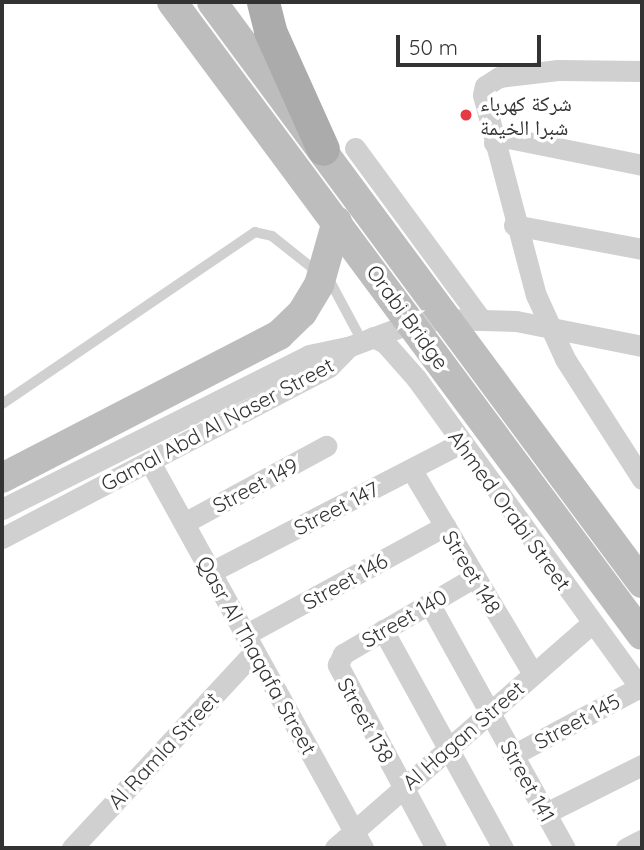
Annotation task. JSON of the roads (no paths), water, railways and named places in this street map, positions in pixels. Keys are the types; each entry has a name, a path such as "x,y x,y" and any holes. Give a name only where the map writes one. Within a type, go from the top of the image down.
{"main road":[{"name":"Orabi Bridge","path":"172,2 642,635"},
{"name":"Orabi Bridge","path":"212,2 339,148 642,583"},
{"path":"264,2 270,31 339,148"},
{"path":"2,478 279,335 302,313 319,285 337,221"}],"street":[{"path":"642,71 558,70 499,77 485,86 483,103 514,225 550,329 642,479"},
{"path":"494,143 508,138 642,165"},
{"path":"339,148 480,318"},
{"path":"514,225 642,249"},
{"path":"361,342 408,324 480,318 642,346"},
{"name":"Ahmed Orabi Street","path":"361,342 407,366 641,689"},
{"name":"Gamal Abd Al Naser Street","path":"2,538 150,463 329,367 361,342"},
{"name":"Gamal Abd Al Naser Street","path":"2,509 309,355 361,342"},
{"name":"Street 147","path":"211,572 461,443"},
{"name":"Street 149","path":"184,523 326,446"},
{"name":"Qasr Al Thaqafa Street","path":"150,463 358,839"},
{"name":"Street 148","path":"411,469 533,674"},
{"name":"Street 146","path":"250,643 444,526"},
{"name":"Street 140","path":"338,665 343,654 475,577"},
{"name":"Street 141","path":"429,603 565,848"},
{"name":"Al Hagan Street","path":"335,848 358,839 402,787 592,623"},
{"path":"383,630 503,848"},
{"name":"Al Ramla Street","path":"72,848 250,643"},
{"name":"Street 138","path":"338,665 436,848"},
{"name":"Street 145","path":"513,755 641,689"},
{"path":"546,813 642,765"},
{"path":"626,848 642,840"}],"lane":[{"path":"2,404 255,232 272,236 331,283 361,342"}],"place":[{"name":"شركة كهرباء شبرا الخيمة","path":"466,115"}]}
